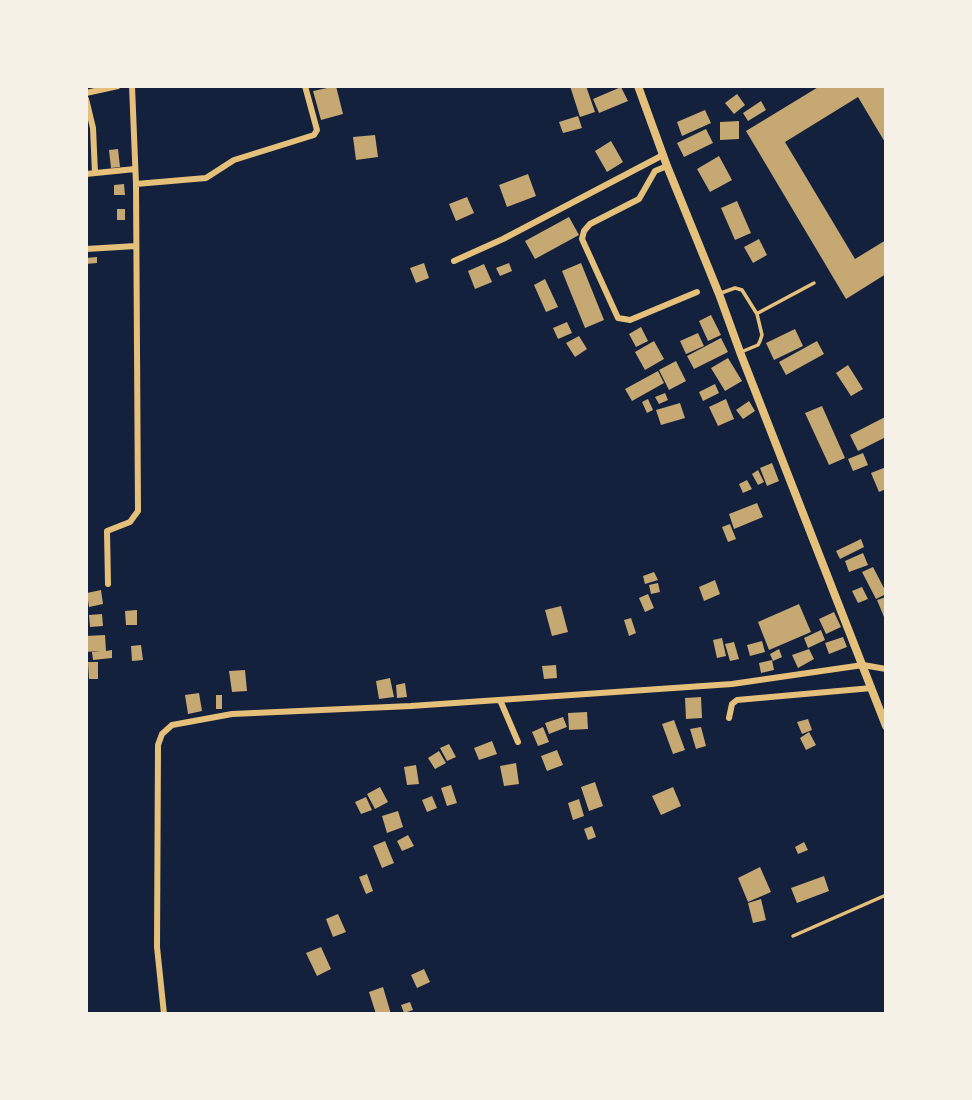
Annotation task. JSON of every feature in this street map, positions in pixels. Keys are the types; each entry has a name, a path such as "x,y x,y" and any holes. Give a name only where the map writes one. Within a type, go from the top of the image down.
{"street":[{"path":"86,93 118,86"},
{"path":"108,584 107,531 130,522 138,511 136,184 132,86"},
{"path":"136,184 209,178 234,160 313,135 317,130 304,86"},
{"path":"638,86 886,726"},
{"path":"86,99 93,128 95,173"},
{"path":"454,261 503,239 663,155"},
{"path":"667,166 655,171 639,199 590,224 582,239 618,318 630,320 697,292"},
{"path":"86,174 135,169"},
{"path":"86,249 136,246"},
{"path":"164,1014 157,947 158,745 162,734 172,725 232,715 732,684 863,665 886,669"},
{"path":"729,718 732,704 737,700 872,688"},
{"path":"500,700 518,743"}],"lane":[{"path":"757,314 814,283"},
{"path":"719,294 735,288 741,290 757,314 762,335 760,341 758,345 740,352"},
{"path":"793,936 886,895"}],"building":[{"path":"336,86 343,114 321,120 313,91"},
{"path":"570,86 586,86 595,112 580,117"},
{"path":"820,86 884,86 886,89 886,144 858,97 785,142 855,259 886,240 886,274 846,299 746,131"},
{"path":"621,87 628,101 599,113 593,99"},
{"path":"737,94 745,105 734,114 725,103"},
{"path":"761,101 766,110 748,121 743,113"},
{"path":"705,110 711,123 682,136 677,122"},
{"path":"578,116 582,128 563,133 559,122"},
{"path":"739,121 739,139 720,140 720,122"},
{"path":"706,129 713,143 684,157 677,143"},
{"path":"375,135 378,157 356,160 353,137"},
{"path":"611,141 623,162 607,172 595,151"},
{"path":"118,149 120,167 111,168 109,150"},
{"path":"719,156 732,180 710,192 697,169"},
{"path":"528,174 536,196 507,207 499,185"},
{"path":"124,184 125,195 114,195 114,185"},
{"path":"467,197 474,213 456,221 449,204"},
{"path":"737,201 751,233 735,240 721,208"},
{"path":"117,209 125,209 125,220 117,220"},
{"path":"569,217 579,235 535,259 525,241"},
{"path":"759,239 767,255 753,263 744,247"},
{"path":"97,257 97,263 86,264 86,258"},
{"path":"424,263 429,278 416,283 410,268"},
{"path":"509,263 512,271 500,276 496,268"},
{"path":"581,263 604,320 585,328 562,271"},
{"path":"484,264 492,282 475,289 468,271"},
{"path":"545,279 558,307 546,312 534,285"},
{"path":"711,315 721,335 708,341 699,321"},
{"path":"567,322 572,333 558,339 553,328"},
{"path":"641,327 648,341 636,347 629,334"},
{"path":"795,329 803,346 774,360 766,343"},
{"path":"698,333 704,346 686,354 680,341"},
{"path":"579,336 587,349 575,357 566,343"},
{"path":"721,338 728,352 694,369 687,356"},
{"path":"654,341 664,359 645,370 635,352"},
{"path":"817,341 824,354 786,375 779,362"},
{"path":"728,358 742,381 725,391 711,368"},
{"path":"676,361 686,381 669,390 659,370"},
{"path":"848,365 863,389 851,396 836,373"},
{"path":"658,371 664,383 632,401 625,389"},
{"path":"715,384 719,393 703,401 699,392"},
{"path":"665,393 668,400 659,404 655,397"},
{"path":"648,399 653,410 647,413 642,402"},
{"path":"726,399 734,419 718,426 709,407"},
{"path":"749,401 755,411 743,419 736,410"},
{"path":"680,403 685,418 661,425 656,410"},
{"path":"822,406 845,458 829,465 805,413"},
{"path":"885,417 886,437 858,451 850,435"},
{"path":"863,453 868,465 853,471 848,459"},
{"path":"772,463 779,481 767,486 760,468"},
{"path":"886,467 886,489 879,492 871,473"},
{"path":"758,470 764,482 758,485 752,474"},
{"path":"747,480 752,489 743,493 739,484"},
{"path":"757,503 763,517 734,529 729,514"},
{"path":"730,524 736,539 728,542 722,527"},
{"path":"861,539 864,547 840,559 836,551"},
{"path":"863,553 868,565 849,572 845,561"},
{"path":"873,567 886,592 876,599 862,572"},
{"path":"654,572 658,580 645,584 643,576"},
{"path":"715,580 720,594 704,601 699,587"},
{"path":"658,583 660,592 651,594 649,585"},
{"path":"862,587 868,599 858,603 852,591"},
{"path":"101,590 103,604 89,607 87,593"},
{"path":"648,594 654,608 645,612 639,598"},
{"path":"886,597 886,616 884,617 877,600"},
{"path":"799,604 811,632 769,650 758,622"},
{"path":"561,606 568,632 552,636 545,610"},
{"path":"137,610 137,625 126,625 125,611"},
{"path":"834,612 841,627 826,634 819,619"},
{"path":"102,614 103,626 90,627 89,615"},
{"path":"631,618 636,633 629,636 624,620"},
{"path":"821,630 825,640 808,648 804,638"},
{"path":"105,635 106,651 112,650 112,658 93,660 92,652 100,651 86,652 86,636"},
{"path":"843,637 847,647 829,654 825,643"},
{"path":"722,638 726,656 717,658 713,640"},
{"path":"762,641 765,652 750,656 747,645"},
{"path":"734,642 739,659 730,661 725,644"},
{"path":"141,645 143,660 132,661 131,646"},
{"path":"779,649 782,657 773,661 770,654"},
{"path":"809,649 814,659 798,668 792,655"},
{"path":"772,660 774,670 761,673 759,663"},
{"path":"88,662 98,662 98,679 89,679"},
{"path":"556,665 557,678 544,679 542,666"},
{"path":"245,670 247,691 232,692 229,671"},
{"path":"390,678 394,697 379,699 376,681"},
{"path":"405,683 407,697 397,698 396,685"},
{"path":"199,693 202,711 188,714 185,695"},
{"path":"216,695 222,695 222,709 216,709"},
{"path":"701,697 702,718 686,719 685,698"},
{"path":"587,712 588,729 569,730 568,713"},
{"path":"563,717 567,727 549,734 545,723"},
{"path":"808,719 812,730 802,734 797,722"},
{"path":"674,720 685,750 673,754 662,724"},
{"path":"543,727 549,742 538,746 532,732"},
{"path":"701,727 706,746 696,749 690,729"},
{"path":"809,732 816,745 806,750 800,738"},
{"path":"492,741 497,754 479,760 474,748"},
{"path":"449,744 456,757 447,761 440,748"},
{"path":"557,750 563,765 547,771 541,756"},
{"path":"439,751 446,763 435,769 428,758"},
{"path":"516,763 519,784 504,786 500,766"},
{"path":"416,765 419,784 407,785 404,767"},
{"path":"595,782 603,806 589,811 581,787"},
{"path":"451,785 457,803 447,806 441,788"},
{"path":"380,787 388,802 375,809 367,794"},
{"path":"673,787 681,806 661,815 652,796"},
{"path":"432,796 437,808 427,812 422,800"},
{"path":"366,797 372,810 361,814 355,802"},
{"path":"579,799 584,816 573,820 568,803"},
{"path":"398,811 403,827 387,833 382,816"},
{"path":"592,826 596,837 588,840 584,829"},
{"path":"408,835 414,846 402,851 397,841"},
{"path":"385,841 394,863 382,868 373,846"},
{"path":"804,842 808,850 798,854 795,847"},
{"path":"760,867 771,892 748,902 738,878"},
{"path":"367,874 373,891 366,894 359,877"},
{"path":"824,876 829,891 797,903 791,888"},
{"path":"761,899 766,920 753,923 748,903"},
{"path":"338,914 346,932 333,937 326,919"},
{"path":"321,947 331,969 317,976 306,953"},
{"path":"424,969 430,982 417,988 411,975"},
{"path":"383,987 391,1014 376,1014 369,992"},
{"path":"410,1002 413,1010 404,1013 401,1005"}]}
